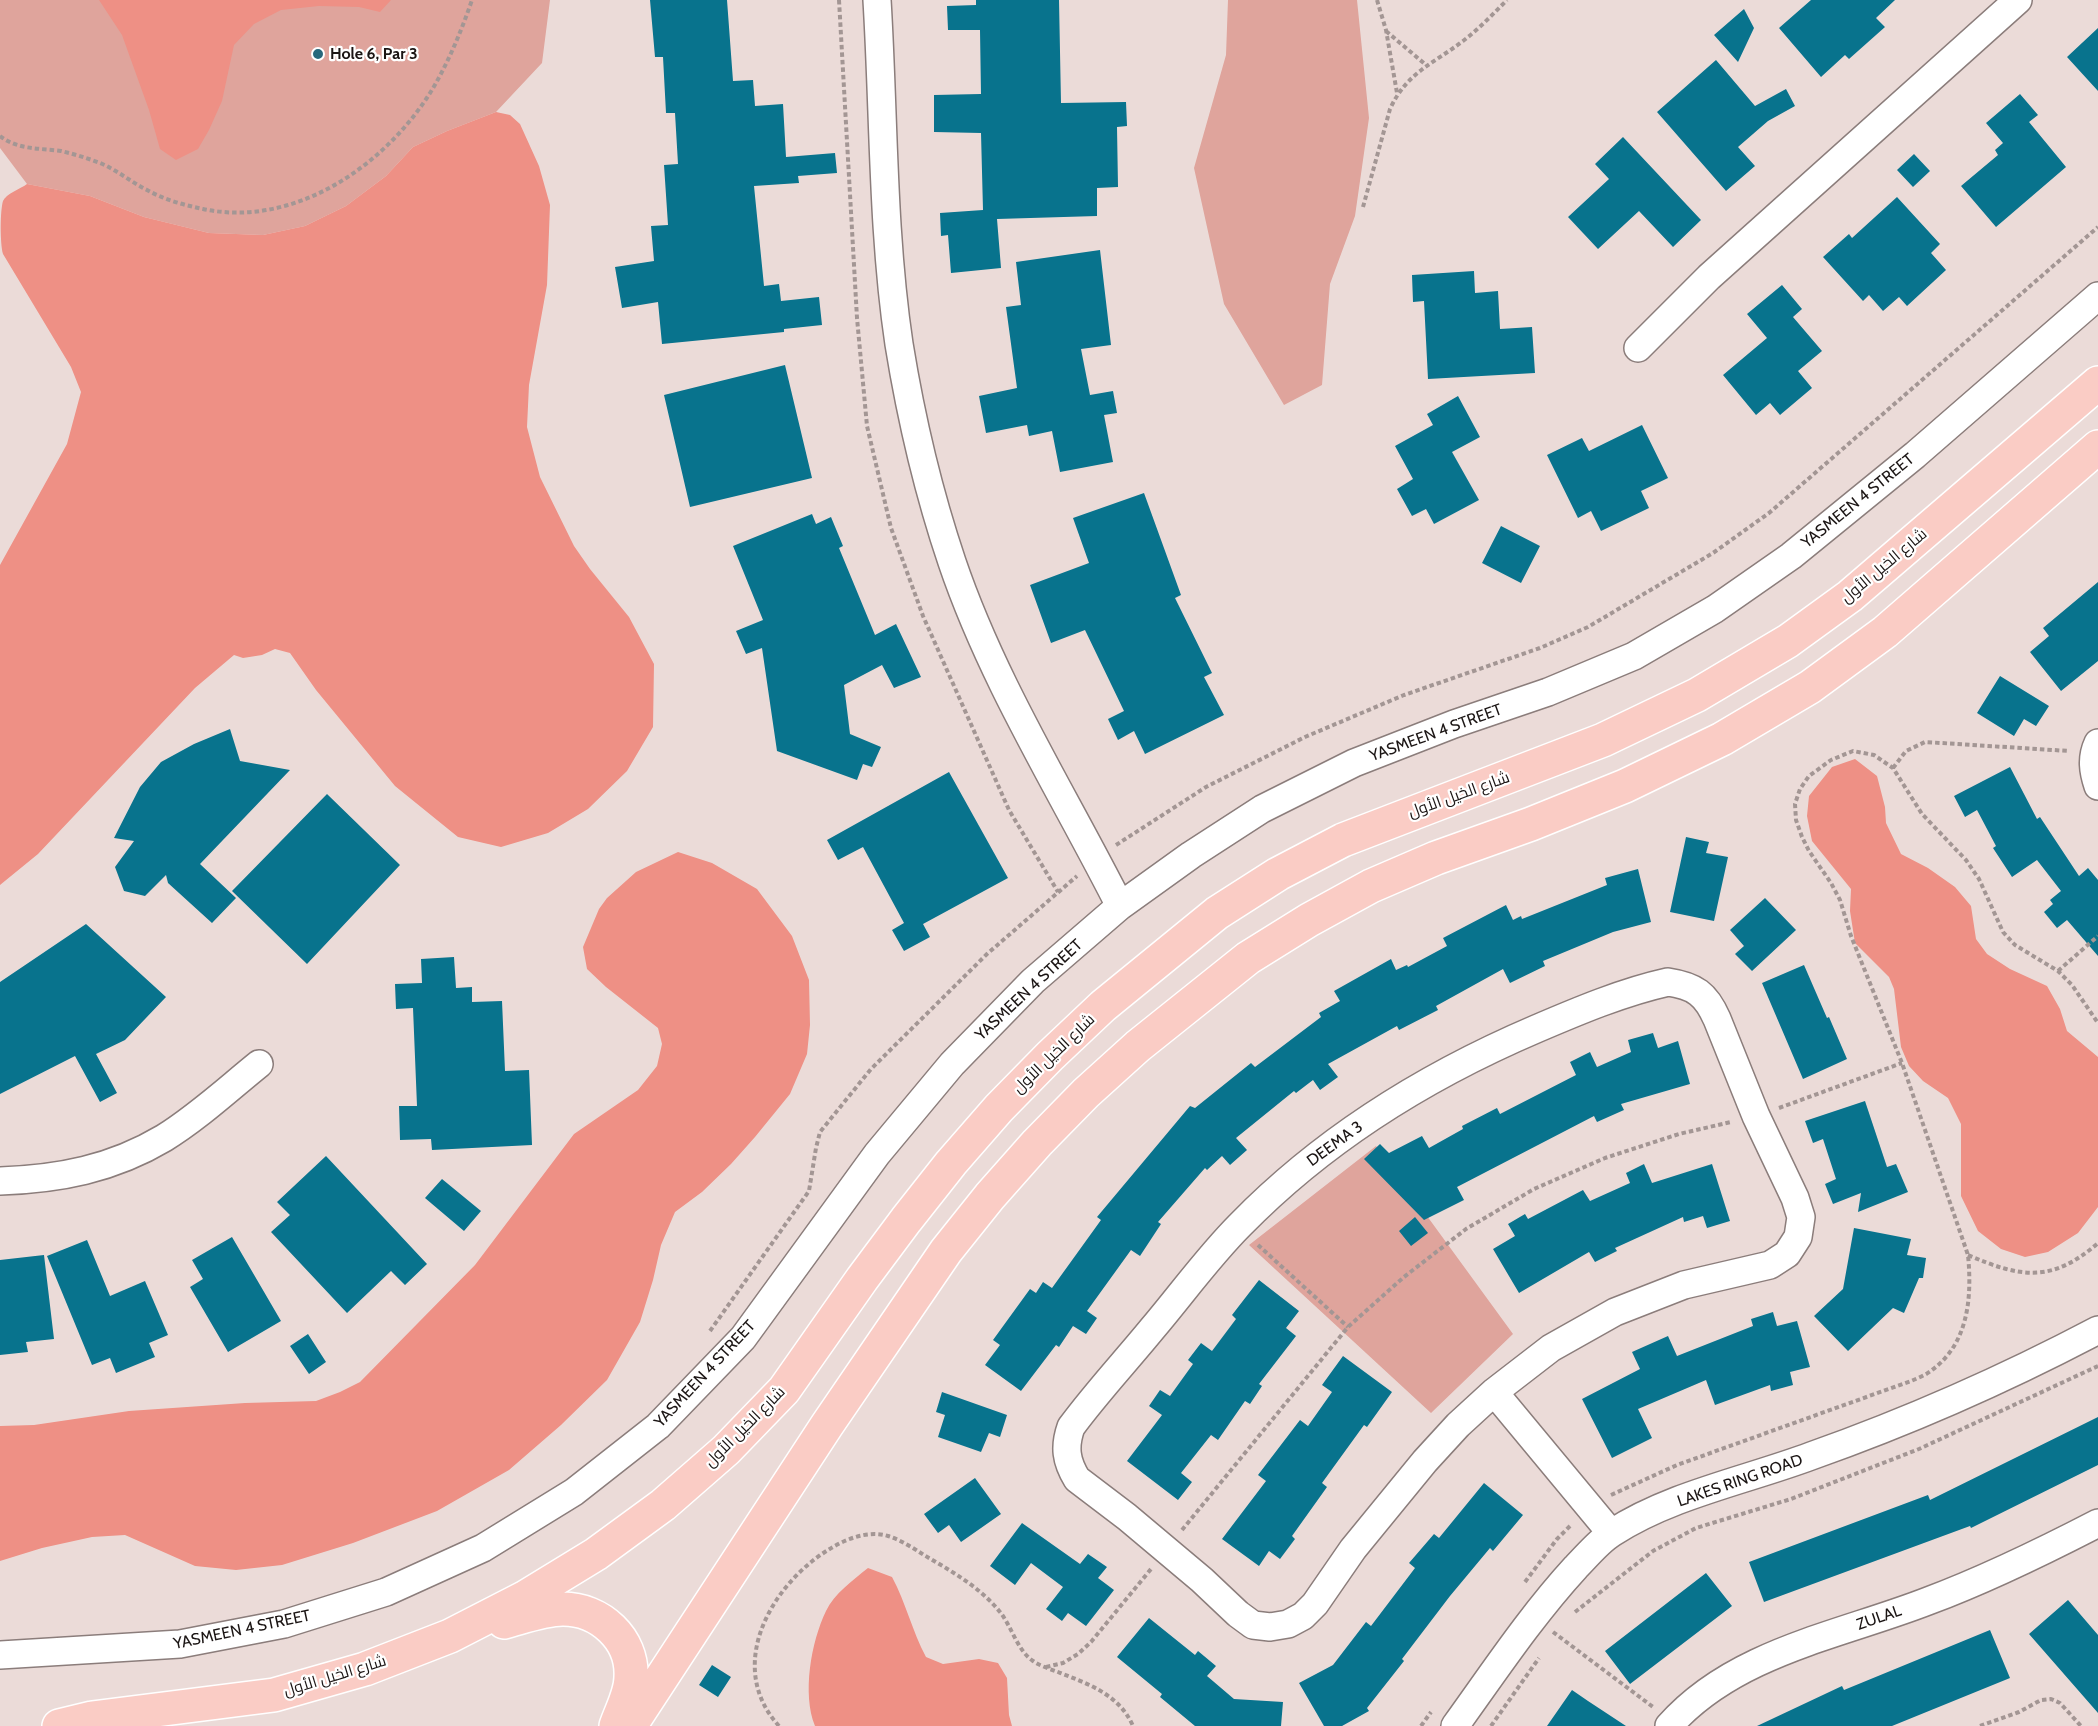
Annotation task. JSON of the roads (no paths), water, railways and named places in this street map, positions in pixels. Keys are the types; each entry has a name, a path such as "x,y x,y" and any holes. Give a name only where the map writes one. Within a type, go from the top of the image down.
{"main road":[{"name":"شارع الخيل الأول","path":"59,1726 92,1718 274,1695 365,1670 450,1636 524,1598 596,1554 663,1505 726,1450 784,1390 906,1220 999,1108 1103,1006 1216,913 1278,874 1343,840 1603,740 1697,695 1788,641 1850,596 2098,383"},
{"path":"630,1726 827,1425 946,1251 1037,1143 1086,1093 1138,1046 1248,958 1319,914 1371,886 1436,858 1531,824 1625,786 1722,739 1810,687 1885,632 2098,447"},
{"path":"450,1636 562,1609 584,1611 603,1621 619,1636 629,1656 631,1677 616,1726"}],"street":[{"path":"877,0 888,234 898,331 912,417 930,491 952,564 980,635 1013,704 1120,906"},
{"path":"1638,348 1709,277 2018,0"},
{"name":"YASMEEN 4 STREET","path":"0,1655 180,1644 284,1624 386,1592 483,1548 574,1492 658,1426 743,1338 877,1154 952,1064 1033,981 1120,906 1191,855 1262,809 1354,763 1454,724 1548,692 1634,656 1715,609 1791,556 1915,455 2098,296"},
{"path":"2096,748 2093,770 2098,786"},
{"name":"DEEMA 3","path":"1668,982 1684,984 1699,992 1710,1004 1756,1116 1795,1198 1801,1217 1798,1237 1787,1254 1770,1265 1684,1285 1615,1312 1551,1348 1494,1392 1458,1425 1394,1497 1353,1549 1316,1604 1303,1616 1287,1624 1270,1627 1254,1624 1238,1614 1167,1550 1077,1479 1069,1467 1066,1452 1071,1427 1079,1416 1238,1227 1282,1184 1331,1145 1423,1085 1481,1054 1571,1014 1651,986 1668,982"},
{"path":"0,1181 51,1177 83,1171 125,1157 164,1138 259,1064"},
{"name":"LAKES RING ROAD","path":"1455,1726 1563,1581 1611,1533 1649,1513 1686,1498 1878,1433 1979,1390 2098,1330"},
{"path":"1494,1392 1611,1533"},
{"name":"ZULAL","path":"1671,1724 1698,1699 1725,1680 1754,1664 1985,1579 2098,1523"}],"place":[{"name":"Hole 6, Par 3","path":"318,54"}]}
